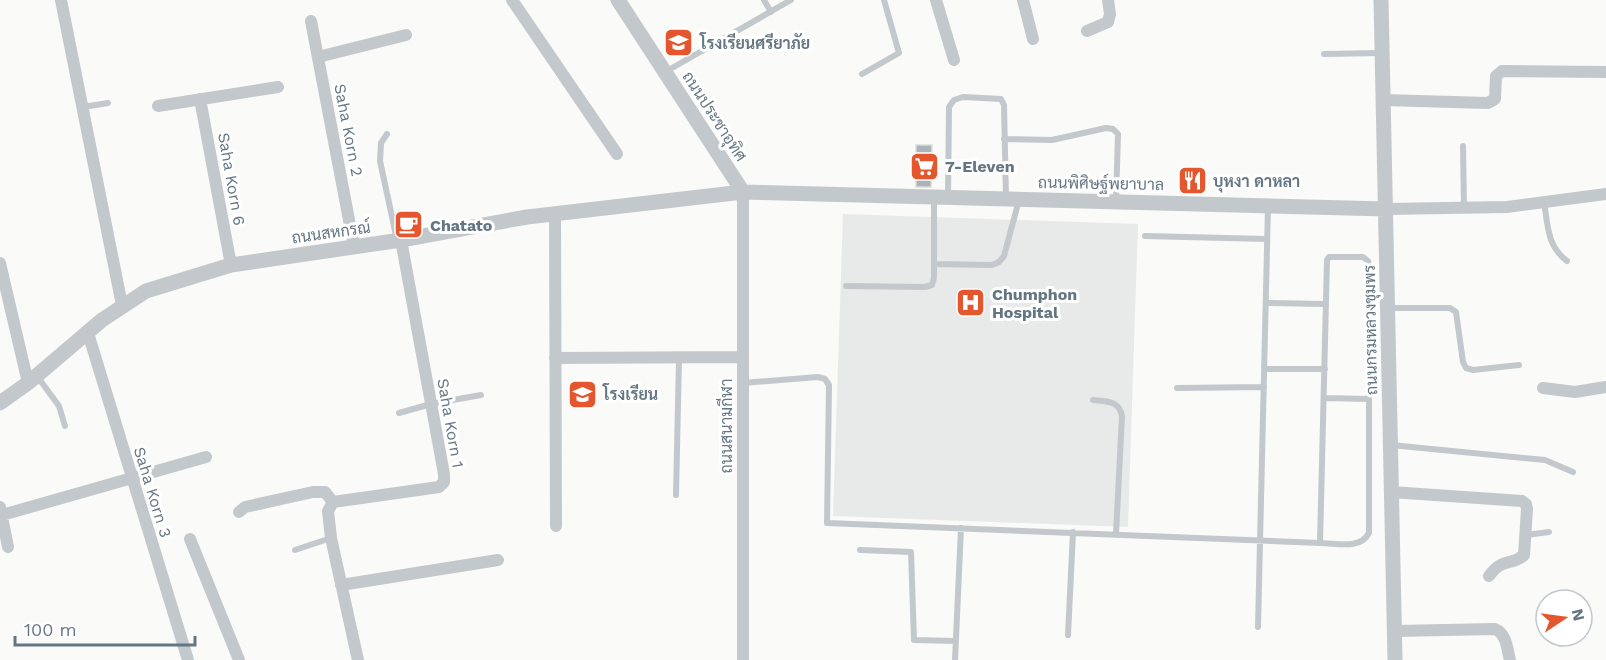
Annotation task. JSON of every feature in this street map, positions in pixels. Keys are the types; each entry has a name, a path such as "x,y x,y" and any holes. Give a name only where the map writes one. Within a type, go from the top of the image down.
{"street":[{"path":"61,0 122,305"},
{"path":"512,0 617,154"},
{"name":"ถนนประชาอุทิศ","path":"618,0 743,192"},
{"path":"936,0 954,60"},
{"path":"1023,0 1032,39"},
{"path":"1088,31 1108,21 1110,14 1108,0"},
{"name":"ถนนกรมหลวงชุมพร","path":"1382,0 1395,660"},
{"name":"Saha Korn 2","path":"311,21 354,246"},
{"path":"318,57 406,35"},
{"path":"1383,100 1488,103 1495,99 1496,76 1502,71 1606,72"},
{"path":"158,106 278,87"},
{"name":"Saha Korn 6","path":"200,99 231,265"},
{"name":"ถนนสหกรณ์","path":"0,403 122,305 146,291 231,265 555,214 743,192"},
{"name":"ถนนพิศิษฐ์พยาบาล","path":"743,192 1386,209"},
{"name":"ถนนสนามกีฬา","path":"743,192 743,660"},
{"path":"1386,209 1507,207 1606,194"},
{"path":"555,214 556,526"},
{"name":"Saha Korn 1","path":"333,502 439,487 444,482 399,240"},
{"path":"0,263 32,379"},
{"name":"Saha Korn 3","path":"88,333 188,660"},
{"path":"555,358 743,357"},
{"path":"1543,388 1575,392 1606,387"},
{"path":"8,547 1,511 206,457"},
{"path":"239,513 245,507 313,492 326,492 333,502 328,511 331,538 358,660"},
{"path":"1391,492 1522,501 1526,504 1524,555 1519,559 1502,563 1489,576"},
{"path":"190,539 239,660"},
{"path":"340,585 498,560"},
{"path":"1395,631 1495,629 1501,631 1504,637 1510,660"}],"lane":[{"path":"764,0 771,12"},
{"path":"665,72 791,0"},
{"path":"862,74 899,53 884,0"},
{"path":"1324,54 1383,53"},
{"path":"846,286 925,287 932,285 934,264 941,197 949,107 954,100 963,97 1000,99 1004,105 1004,139 1013,199 1004,255 999,262 992,265 934,264"},
{"path":"82,107 108,103"},
{"path":"1004,139 1052,140 1106,128 1113,129 1118,134 1116,202"},
{"path":"387,134 381,143 380,161 399,240"},
{"path":"1463,146 1464,208"},
{"path":"1544,202 1551,240 1556,253 1567,261"},
{"path":"1258,627 1268,206"},
{"path":"1145,236 1267,239"},
{"path":"743,383 818,377 825,379 830,385 827,523 1073,532 1320,543 1359,544 1369,533 1369,268 1368,261 1363,257 1329,257 1327,260 1324,304 1325,399 1320,543"},
{"path":"1266,303 1324,304"},
{"path":"1387,308 1450,308 1456,312 1462,362 1466,368 1473,370 1519,365"},
{"path":"676,495 679,357"},
{"path":"1264,369 1325,369"},
{"path":"32,379 59,406 65,426"},
{"path":"1177,388 1264,387"},
{"path":"399,413 430,404 481,395"},
{"path":"1325,399 1369,399"},
{"path":"1093,400 1116,403 1121,407 1116,534"},
{"path":"1390,445 1545,460 1574,472"},
{"path":"955,660 961,528"},
{"path":"1068,635 1073,532"},
{"path":"1526,535 1549,532"},
{"path":"295,550 331,538"},
{"path":"860,550 911,552 914,640 956,641"}],"shaded area":[{"path":"843,214 1138,224 1128,527 833,516"}],"building":[{"name":"7-Eleven","path":"916,145 932,145 931,187 916,187"}],"place":[{"name":"โรงเรียนศรียาภัย","path":"679,43"},
{"name":"7-Eleven","path":"924,166"},
{"name":"บุหงา ดาหลา","path":"1192,181"},
{"name":"Chatato","path":"409,225"},
{"name":"Chumphon Hospital","path":"971,303"},
{"name":"โรงเรียน","path":"582,394"}]}
